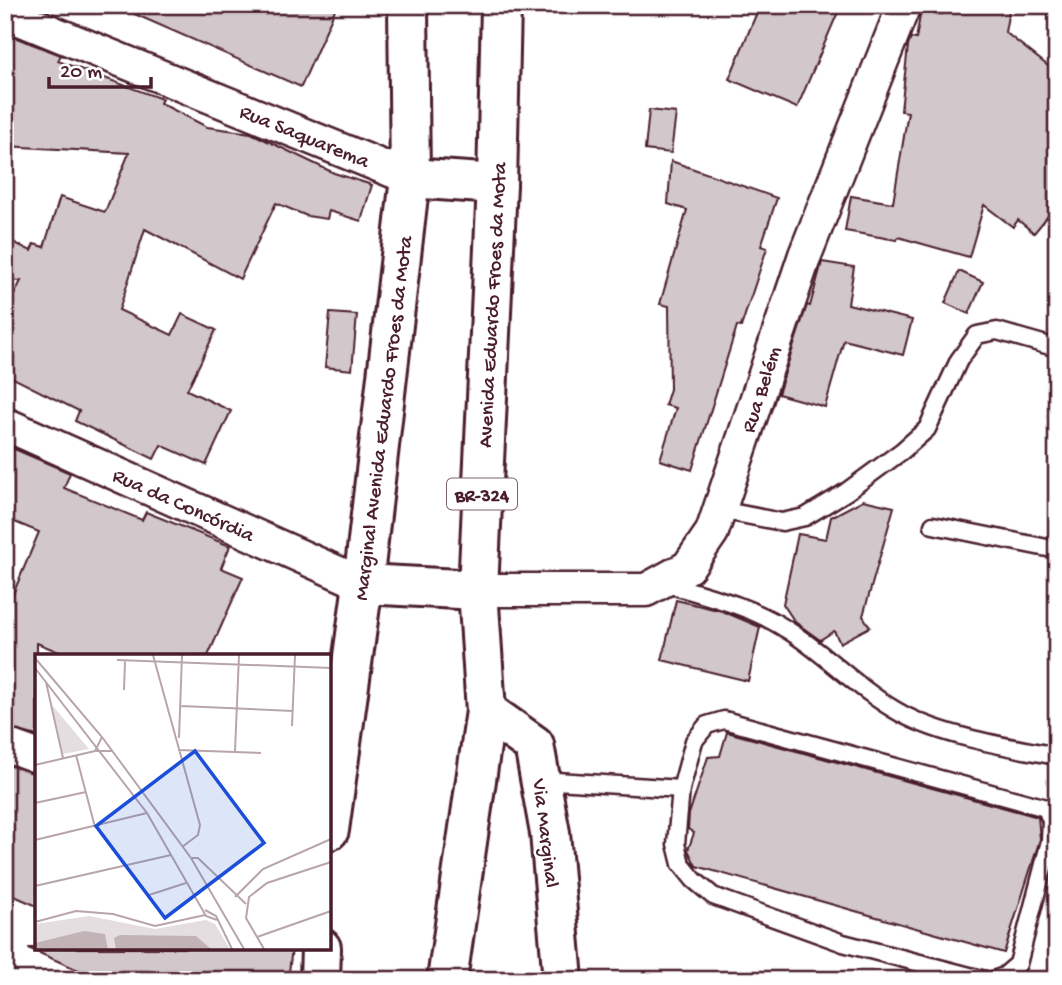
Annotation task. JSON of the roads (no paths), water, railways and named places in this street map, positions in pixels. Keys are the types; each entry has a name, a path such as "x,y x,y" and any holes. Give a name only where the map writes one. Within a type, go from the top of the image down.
{"main road":[{"name":"Marginal Avenida Eduardo Froes da Mota","path":"331,816 363,584 410,178 408,5"},
{"name":"Avenida Eduardo Froes da Mota","path":"447,980 486,712 478,590 497,184 501,5"},
{"path":"410,178 497,184"},
{"path":"363,584 478,590"},
{"name":"Via Marginal","path":"486,712 534,745 550,833 563,980"},
{"path":"320,980 321,950"}],"street":[{"name":"Rua Belém","path":"478,590 646,590 688,568 712,532 805,255 904,5"},
{"name":"Rua Saquarema","path":"5,13 410,178"},
{"name":"Rua da Concórdia","path":"5,424 363,584"},
{"path":"6,745 35,755"}],"lane":[{"path":"720,510 782,522 804,517 846,492 902,452 927,429 959,360 977,335 997,331 1057,348"},
{"path":"933,525 1057,550"},
{"path":"660,582 757,614 787,629 856,685 904,716 979,741 1057,756"},
{"path":"985,980 843,943 713,896 681,864 677,844 681,789 694,741 707,726 723,720 1046,808 1051,821 1051,841 1018,964 1004,976 993,980"},
{"path":"541,780 681,789"}]}
